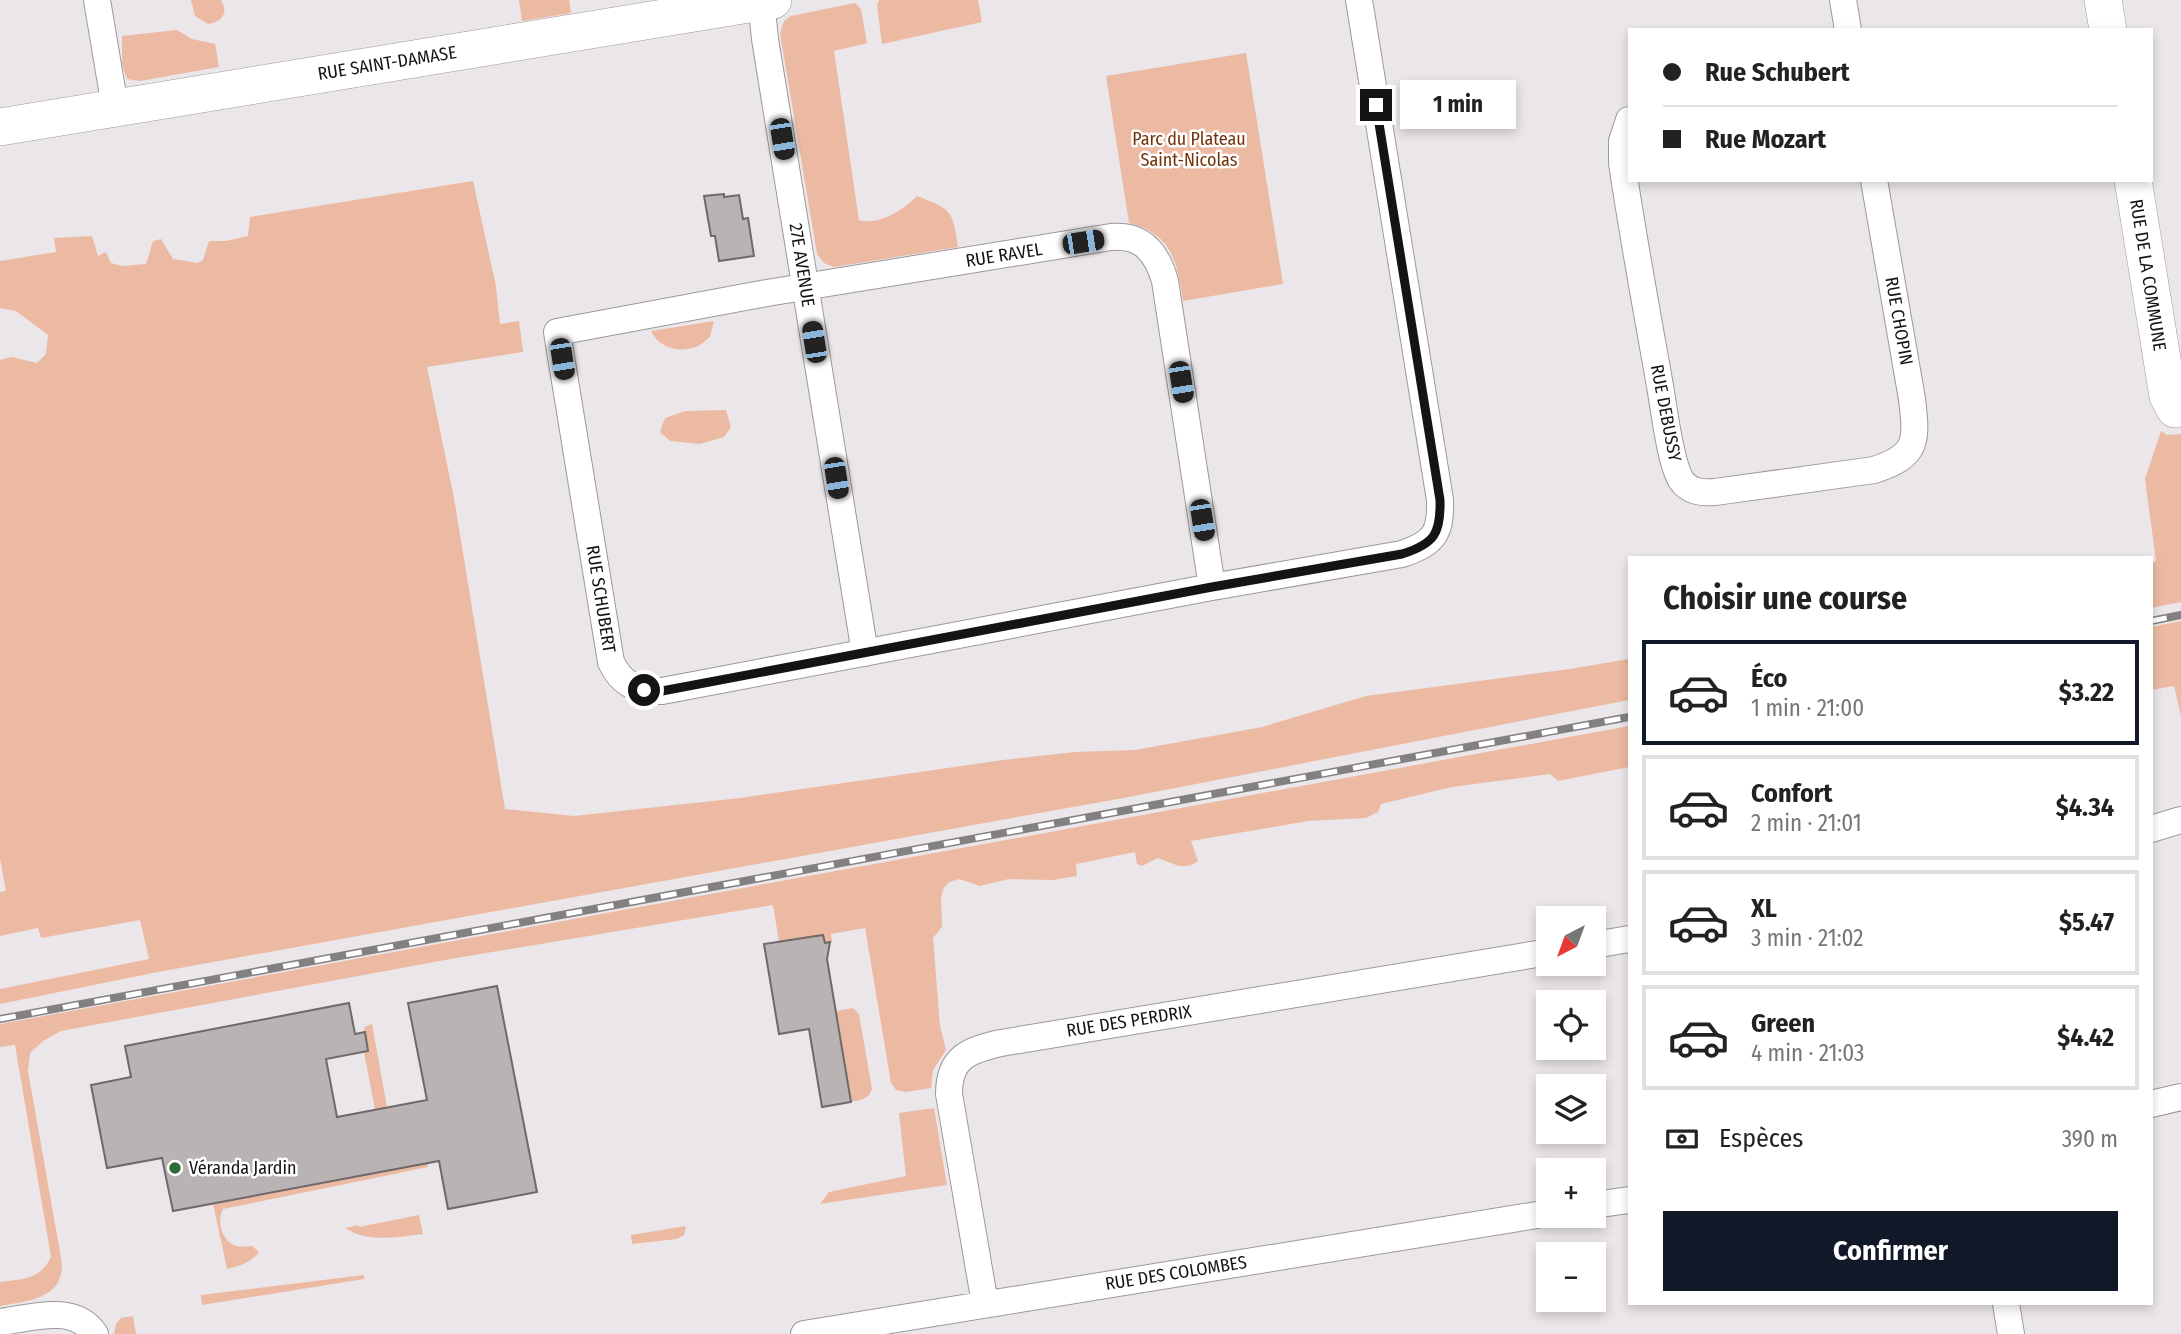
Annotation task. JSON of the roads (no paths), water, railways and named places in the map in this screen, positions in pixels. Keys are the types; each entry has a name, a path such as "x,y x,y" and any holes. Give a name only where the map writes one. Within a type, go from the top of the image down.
{"street":[{"path":"97,0 115,107"},
{"name":"RUE SCHUBERT","path":"557,332 611,662 622,678 636,688 662,691 1212,587 1402,554 1420,548 1434,537 1440,522 1440,511 1359,0"},
{"path":"1843,0 1848,28"},
{"path":"2103,0 2108,28"},
{"name":"RUE SAINT-DAMASE","path":"0,127 765,1"},
{"name":"27E AVENUE","path":"765,1 765,39 865,653"},
{"name":"RUE DEBUSSY","path":"1628,123 1622,141 1624,174 1665,416 1674,459 1682,481 1689,489 1714,492 1874,470 1902,457"},
{"name":"RUE CHOPIN","path":"1874,182 1914,414 1914,440 1902,457"},
{"name":"RUE DE LA COMMUNE","path":"2133,182 2168,396 2178,411"},
{"name":"RUE RAVEL","path":"557,332 805,287 1111,237 1122,236 1143,244 1160,264 1165,281 1212,587"},
{"path":"2153,828 2181,820"},
{"path":"1606,943 1628,939"},
{"name":"RUE DES PERDRIX","path":"985,1304 949,1094 951,1072 964,1056 973,1050 1001,1043 1536,954"},
{"path":"2153,1104 2181,1097"},
{"path":"1606,1203 1628,1200"},
{"name":"RUE DES COLOMBES","path":"804,1334 1536,1215"},
{"path":"2006,1305 2011,1334"},
{"path":"0,1322 62,1314 74,1316 84,1322 95,1334"}],"railway":[{"path":"2153,621 2181,615"},
{"path":"0,1019 1628,717"}],"place":[{"name":"Véranda Jardin","path":"175,1168"}],"park label":[{"name":"Parc du Plateau Saint-Nicolas","path":"1189,149"}]}
